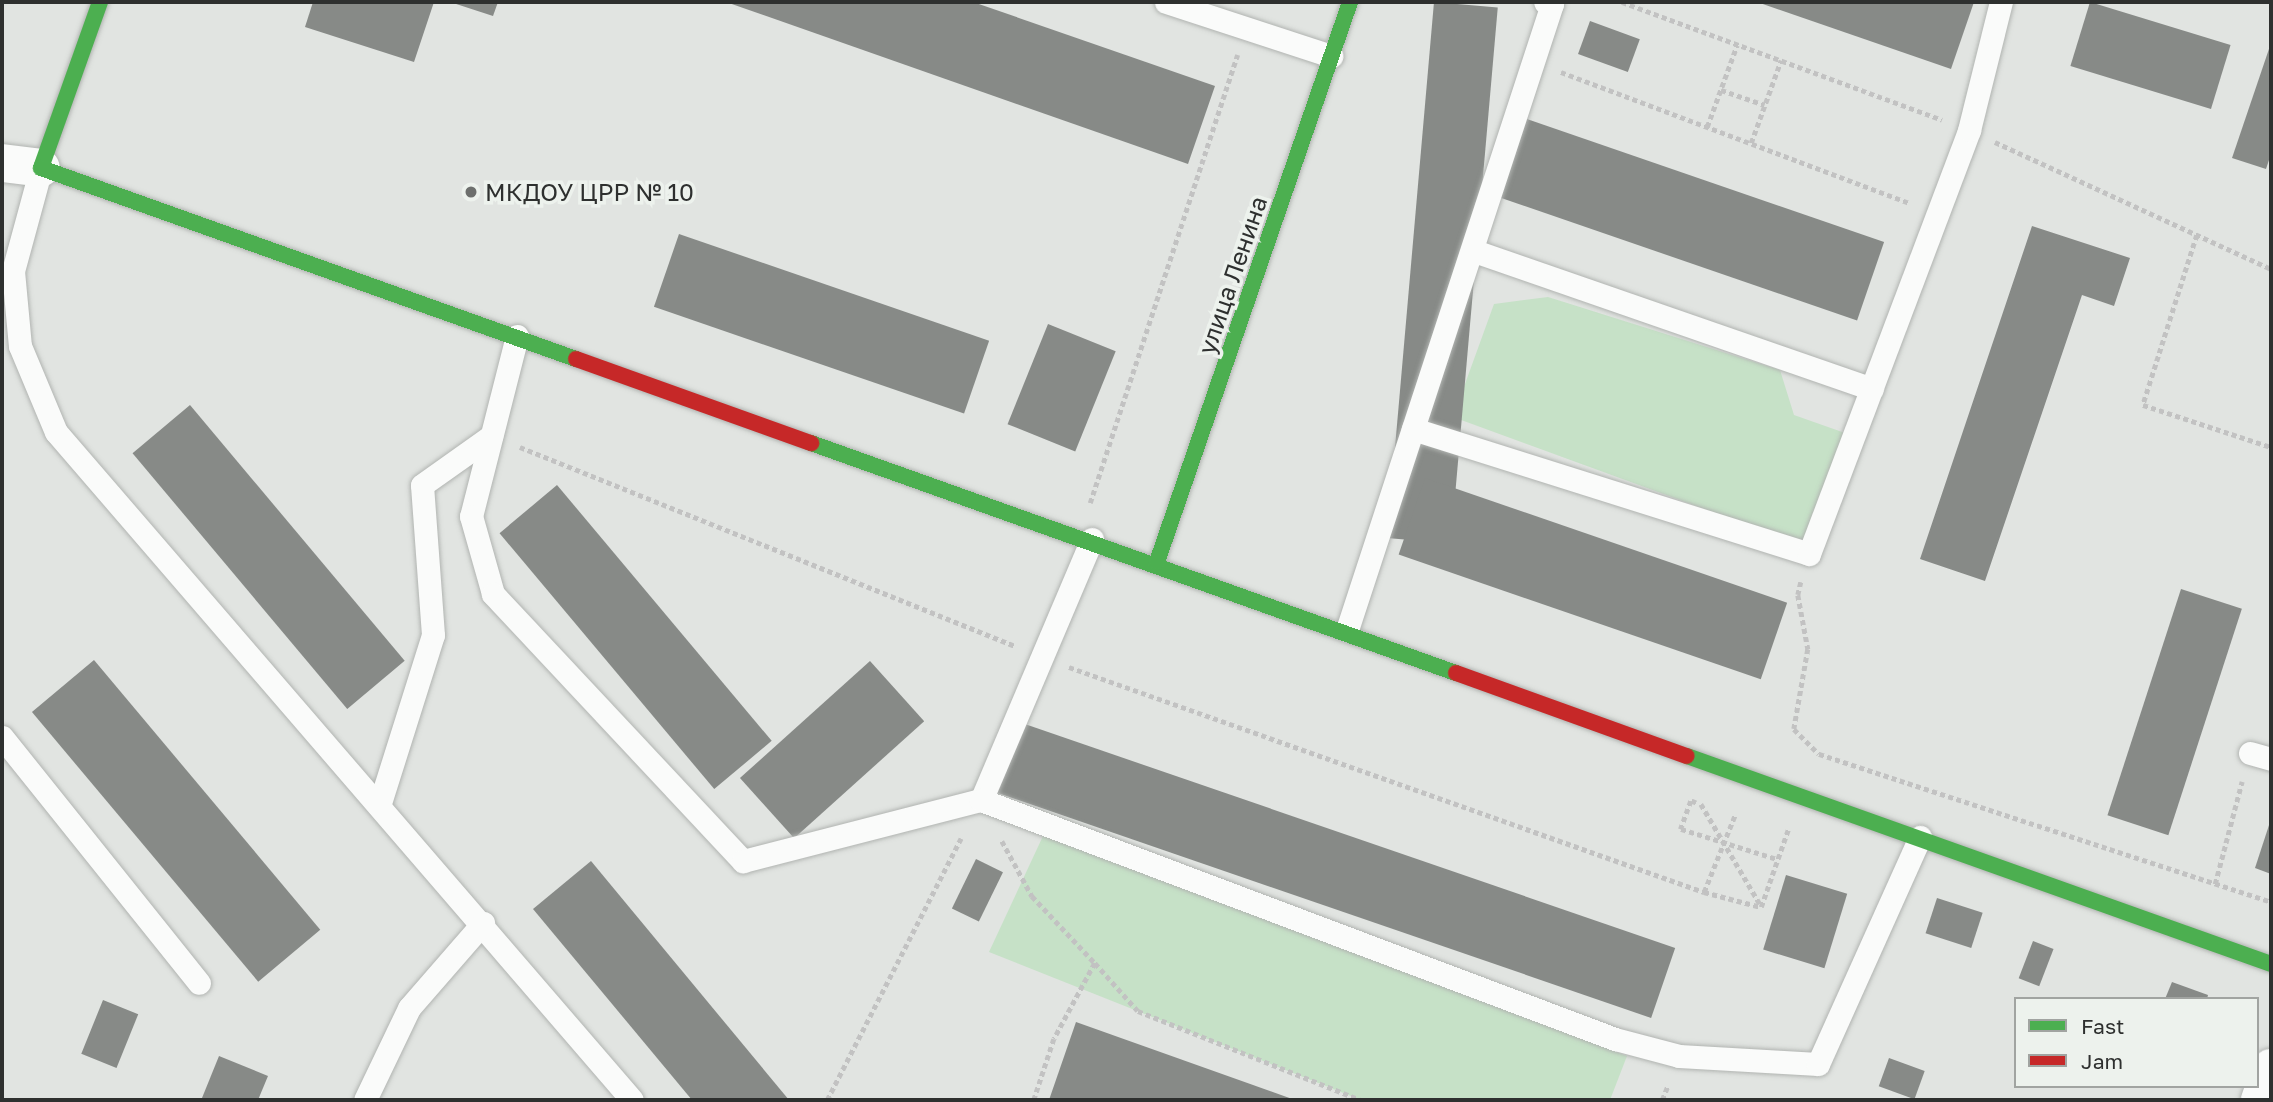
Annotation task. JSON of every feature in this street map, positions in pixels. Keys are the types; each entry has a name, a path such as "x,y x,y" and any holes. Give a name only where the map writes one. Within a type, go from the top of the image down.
{"street":[{"path":"41,168 100,2"},
{"name":"улица Ленина","path":"1157,562 1350,2"},
{"path":"2,163 41,168 517,336 1347,630 2271,964"},
{"path":"2260,1100 2271,1068"}],"lane":[{"path":"1166,2 1331,56"},
{"path":"1347,630 1474,251 1552,4 1545,2"},
{"path":"1413,429 1809,554 1969,130 2001,2"},
{"path":"2,301 13,271 41,168"},
{"path":"1474,251 1872,389"},
{"path":"13,271 20,346 56,432 380,803 632,1100"},
{"path":"517,336 471,516 493,594 743,861 981,800 1615,1039 1679,1056 1818,1064 1920,837"},
{"path":"380,803 433,635 422,485 491,436"},
{"path":"981,800 1041,657 1086,537"},
{"path":"2,737 199,982"},
{"path":"365,1100 408,1008 483,923"}],"path":[{"path":"1622,2 1969,130 2271,269"},
{"path":"1086,537 1246,29"},
{"path":"1707,127 1737,44"},
{"path":"1751,143 1782,60"},
{"path":"1533,62 1938,213"},
{"path":"1721,90 1765,105"},
{"path":"2197,235 2143,405 2271,447"},
{"path":"491,436 1041,657 1704,892 1761,907"},
{"path":"1809,554 1798,594 1808,649 1794,729 1819,754 2271,902"},
{"path":"2215,884 2261,756"},
{"path":"981,800 1032,897 1138,1011 1361,1100"},
{"path":"827,1100 981,800"},
{"path":"1712,808 1691,801 1681,829 1777,859"},
{"path":"1701,804 1761,907"},
{"path":"1724,811 1748,819"},
{"path":"1704,892 1735,815"},
{"path":"1761,907 1791,825"},
{"path":"1774,828 1787,832"},
{"path":"1034,1100 1054,1039 1096,963"}],"green space":[{"path":"1548,297 1780,370 1794,415 1845,433 1803,545 1453,417 1494,304"},
{"path":"1043,836 1627,1056 1610,1100 1361,1100 989,952"}],"building":[{"path":"313,2 434,2 414,62 305,27"},
{"path":"450,2 498,2 493,16"},
{"path":"726,2 973,2 1215,86 1188,164"},
{"path":"1434,2 1498,8 1451,544 1387,538"},
{"path":"1757,2 1974,2 1951,69"},
{"path":"2090,2 2231,45 2211,109 2070,66"},
{"path":"1590,21 1640,39 1628,72 1578,54"},
{"path":"2271,43 2271,154 2266,169 2232,158"},
{"path":"1521,117 1884,242 1857,320 1494,195"},
{"path":"2032,226 2130,258 2114,306 2082,295 1985,581 1920,559"},
{"path":"679,234 989,341 964,414 654,307"},
{"path":"1048,324 1116,351 1075,451 1008,424"},
{"path":"190,405 405,661 347,709 133,453"},
{"path":"1425,478 1787,603 1761,679 1399,555"},
{"path":"557,485 772,741 714,789 500,533"},
{"path":"2181,589 2242,609 2168,835 2107,815"},
{"path":"94,660 320,930 258,982 32,712"},
{"path":"870,661 924,721 794,838 740,778"},
{"path":"1019,722 1675,948 1651,1018 995,792"},
{"path":"2271,819 2271,874 2255,868"},
{"path":"976,859 1003,872 979,922 952,908"},
{"path":"591,861 789,1100 692,1100 533,909"},
{"path":"1786,875 1847,894 1824,968 1763,950"},
{"path":"1937,898 1983,913 1971,948 1926,933"},
{"path":"2033,941 2054,949 2039,986 2019,978"},
{"path":"2172,982 2208,995 2208,997 2166,997"},
{"path":"103,1000 138,1014 117,1068 81,1054"},
{"path":"1076,1022 1295,1100 1049,1100"},
{"path":"219,1056 268,1076 258,1100 202,1098"},
{"path":"1889,1058 1925,1071 1914,1099 1879,1086"}],"traffic: fast":[{"path":"100,2 41,168 576,359"},
{"path":"1157,562 1350,2"},
{"path":"811,443 1456,673"},
{"path":"1687,756 2271,964"}],"traffic: jam":[{"path":"576,359 811,443"},
{"path":"1456,673 1687,756"}],"place":[{"name":"МКДОУ ЦРР № 10","path":"471,192"}]}
